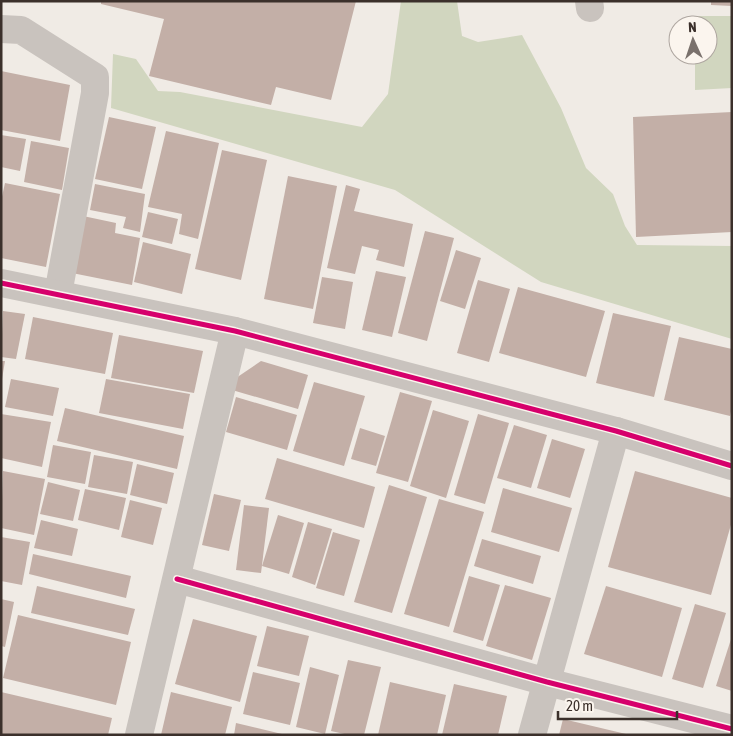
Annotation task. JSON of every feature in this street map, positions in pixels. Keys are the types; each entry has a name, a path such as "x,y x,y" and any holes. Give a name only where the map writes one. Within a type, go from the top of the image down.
{"street":[{"path":"1,30 21,30 95,77 95,93 58,294"},
{"path":"1,283 235,331 616,430 732,466"},
{"path":"139,735 235,331"},
{"path":"532,735 616,430"},
{"path":"177,578 547,682 732,729"}],"green space":[{"path":"401,1 457,1 462,36 478,42 522,35 561,108 586,168 613,194 625,226 637,245 732,246 732,339 541,282 395,190 111,108 113,54 136,59 158,91 180,92 362,127 388,94"},
{"path":"718,16 732,16 732,88 695,90 695,65 718,65"}],"building":[{"path":"101,1 356,1 331,100 276,87 271,105 149,76 164,19 101,4"},
{"path":"711,1 732,1 732,6 711,5"},
{"path":"1,71 70,85 60,141 1,130"},
{"path":"732,112 732,232 636,237 633,117"},
{"path":"109,117 156,127 142,189 95,179"},
{"path":"166,131 219,143 198,239 179,234 182,214 148,207"},
{"path":"1,135 26,139 20,171 1,167"},
{"path":"31,141 69,148 62,190 24,182"},
{"path":"222,150 267,160 241,280 195,269"},
{"path":"288,176 337,186 313,309 264,299"},
{"path":"5,183 60,194 46,267 1,258 1,201"},
{"path":"95,184 145,194 140,232 123,228 126,217 90,210"},
{"path":"346,185 360,189 354,211 413,224 404,267 376,260 379,250 362,246 355,274 327,268"},
{"path":"148,212 178,219 172,244 142,237"},
{"path":"83,216 116,223 115,233 140,238 132,285 72,273"},
{"path":"425,231 454,238 427,341 398,333"},
{"path":"143,242 191,254 182,294 134,282"},
{"path":"456,250 481,258 465,309 440,301"},
{"path":"376,271 406,277 392,337 362,330"},
{"path":"322,277 353,282 345,329 313,323"},
{"path":"478,280 510,289 489,362 457,353"},
{"path":"518,287 605,311 586,377 499,353"},
{"path":"3,311 25,314 16,359 1,357"},
{"path":"613,313 671,326 654,397 596,383"},
{"path":"33,317 113,333 105,374 25,359"},
{"path":"119,335 203,351 194,393 111,378"},
{"path":"679,337 732,349 732,407 730,416 664,400"},
{"path":"1,361 5,361 2,379 1,379"},
{"path":"261,361 308,375 298,409 232,390 236,378"},
{"path":"11,379 59,388 53,416 5,407"},
{"path":"106,379 190,394 183,429 99,413"},
{"path":"314,382 365,396 344,466 293,451"},
{"path":"400,392 432,401 408,482 376,473"},
{"path":"236,397 297,415 287,450 226,432"},
{"path":"65,408 184,436 177,469 57,441"},
{"path":"433,410 469,421 446,498 410,486"},
{"path":"1,414 51,422 42,467 1,458"},
{"path":"478,414 509,423 485,504 454,495"},
{"path":"514,425 547,435 531,488 497,478"},
{"path":"360,428 385,436 376,466 351,459"},
{"path":"552,439 585,449 570,498 537,488"},
{"path":"53,445 91,452 85,484 47,477"},
{"path":"94,455 133,462 127,494 88,487"},
{"path":"277,458 375,487 364,528 265,499"},
{"path":"137,464 174,473 167,504 130,495"},
{"path":"3,471 45,479 34,535 1,528"},
{"path":"635,471 732,498 732,521 711,595 608,567"},
{"path":"48,482 80,490 73,521 40,514"},
{"path":"389,485 427,497 392,613 354,602"},
{"path":"503,488 572,508 559,552 491,532"},
{"path":"85,489 126,498 119,530 78,520"},
{"path":"214,494 241,500 229,551 202,545"},
{"path":"439,499 484,512 449,627 404,614"},
{"path":"130,500 162,508 153,545 121,537"},
{"path":"244,505 269,508 261,573 236,570"},
{"path":"278,515 304,523 289,574 262,566"},
{"path":"41,520 78,529 72,556 34,548"},
{"path":"308,522 332,529 315,585 292,577"},
{"path":"333,532 360,540 344,596 316,588"},
{"path":"1,537 30,542 22,585 1,581"},
{"path":"482,539 541,556 533,584 474,566"},
{"path":"33,554 131,576 126,598 29,574"},
{"path":"469,576 500,585 483,641 453,632"},
{"path":"505,585 551,598 532,660 486,646"},
{"path":"37,586 135,609 128,635 31,613"},
{"path":"606,586 682,608 662,677 584,654"},
{"path":"1,599 14,602 5,647 1,646"},
{"path":"695,604 726,613 703,688 672,679"},
{"path":"18,615 131,642 116,705 3,678"},
{"path":"193,619 257,636 240,702 175,684"},
{"path":"267,626 309,636 299,676 257,666"},
{"path":"732,636 732,691 716,686"},
{"path":"348,660 381,667 364,735 349,735 331,731"},
{"path":"310,667 339,675 325,734 296,727"},
{"path":"253,672 300,683 290,725 243,714"},
{"path":"390,682 446,695 437,735 378,735"},
{"path":"454,684 507,696 498,735 442,735"},
{"path":"1,692 112,718 108,735 1,735"},
{"path":"171,692 232,707 225,735 161,735"},
{"path":"563,719 626,734 626,735 559,735"},
{"path":"236,723 282,734 282,735 234,735"}],"cycle path":[{"path":"1,283 235,331 616,431 732,466"},
{"path":"177,579 547,682 732,729"}]}
